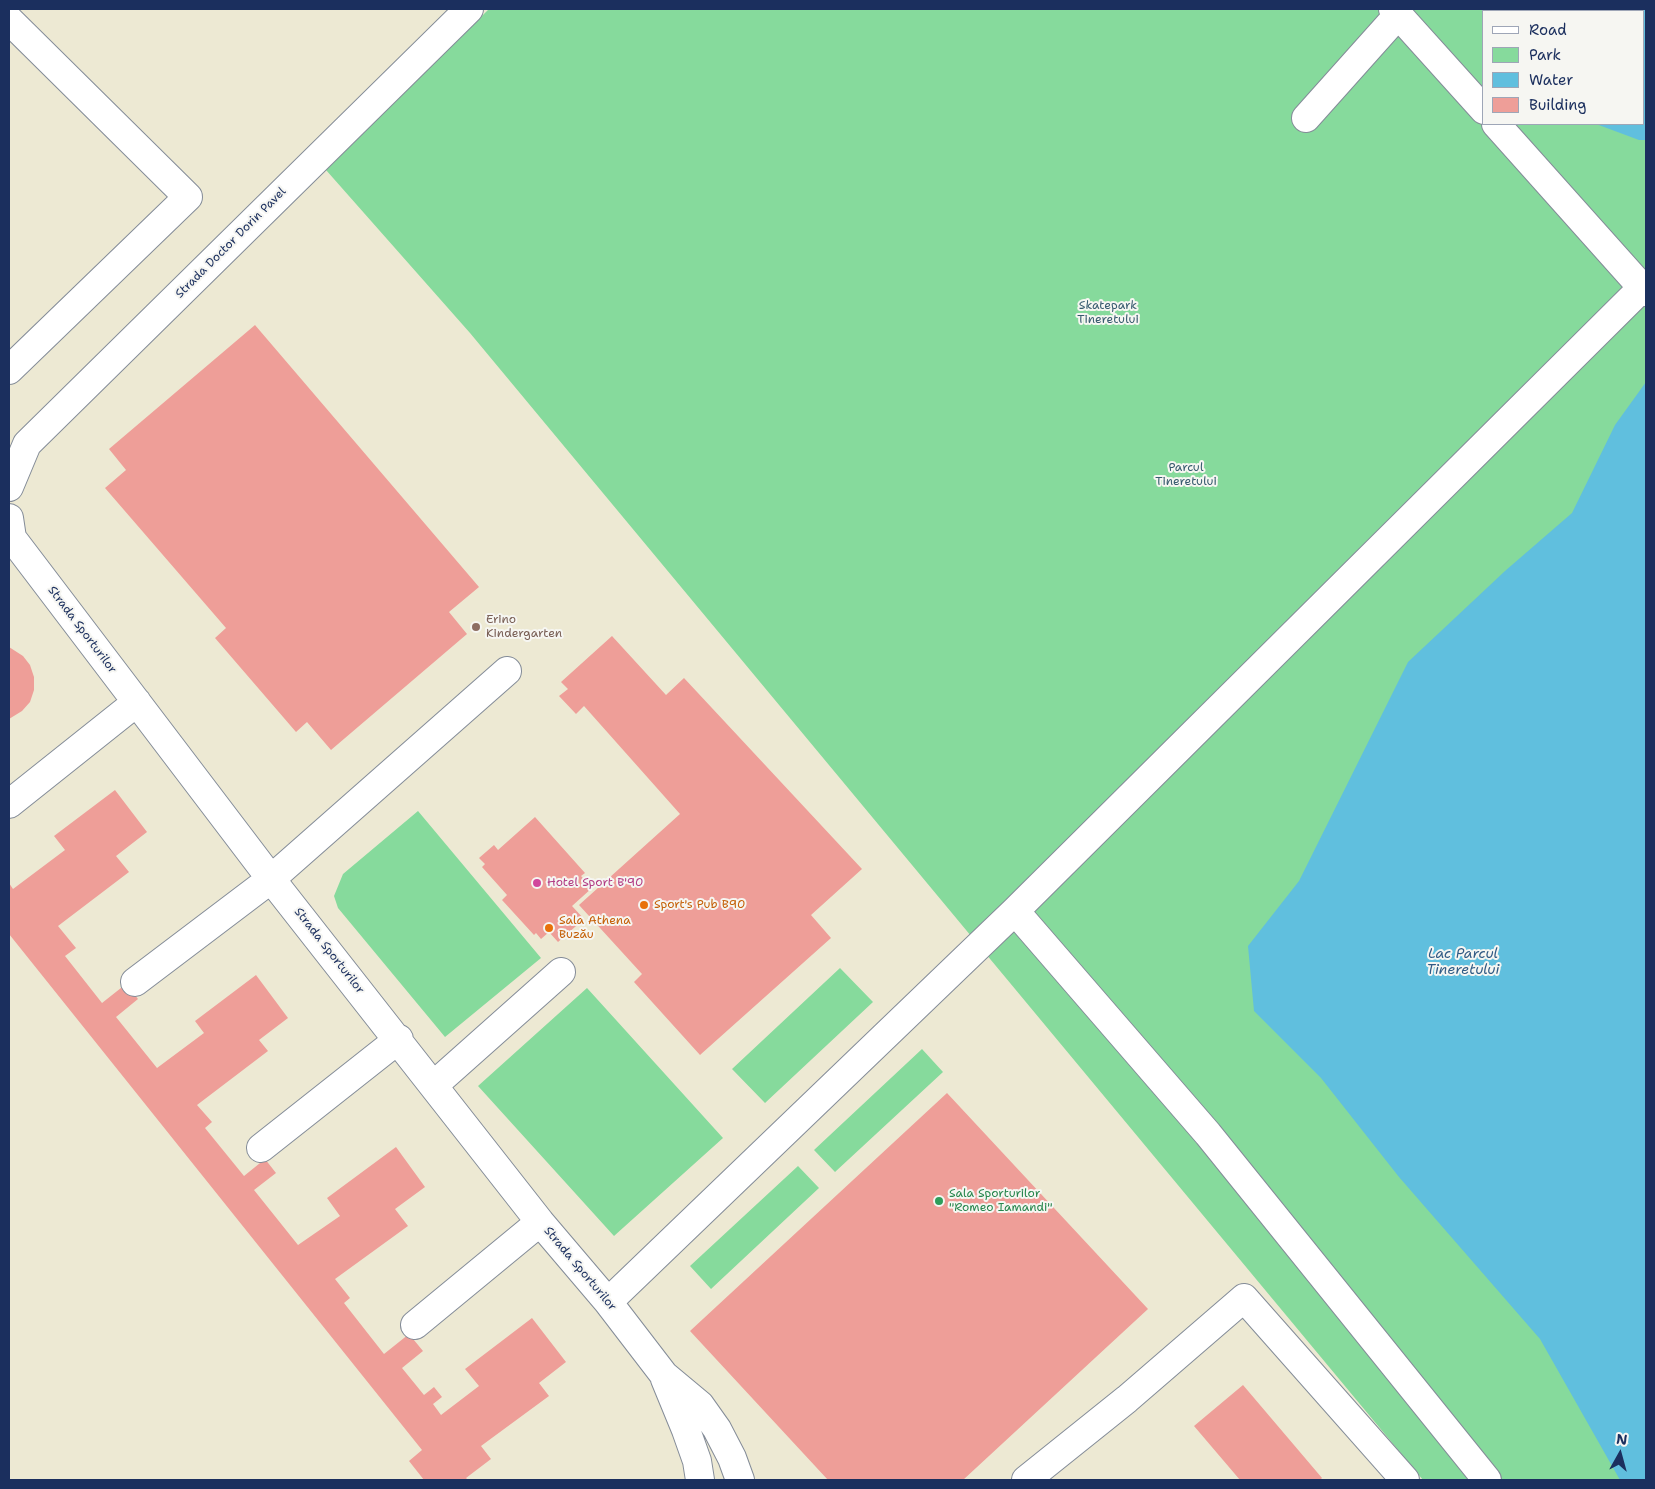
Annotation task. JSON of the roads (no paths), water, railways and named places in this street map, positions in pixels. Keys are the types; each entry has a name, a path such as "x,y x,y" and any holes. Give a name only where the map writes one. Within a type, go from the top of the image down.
{"street":[{"name":"Strada Doctor Dorin Pavel","path":"9,487 27,444 469,9"},
{"path":"1306,118 1395,12 1482,108"},
{"path":"9,20 188,197 9,370"},
{"path":"608,1302 1015,911 1645,288 1497,125"},
{"name":"Strada Sporturilor","path":"9,518 12,538 271,879 540,1222 608,1302 664,1376 700,1405 717,1429 732,1458 740,1480"},
{"path":"135,982 271,879 507,671"},
{"path":"9,804 137,702"},
{"path":"1015,911 1208,1134 1487,1480"},
{"path":"434,1085 561,972"},
{"path":"261,1148 398,1039"},
{"path":"415,1325 540,1222"},
{"path":"1026,1480 1127,1399 1244,1298 1406,1480"},
{"name":"Strada Sporturilor","path":"664,1376 697,1461 700,1480"}],"water":[{"path":"1646,9 1646,140 1639,140 1599,125 1645,125 1645,10 1510,10"},
{"name":"Lac Parcul Tineretului","path":"1646,382 1646,1480 1620,1480 1540,1339 1399,1177 1321,1078 1254,1011 1248,946 1299,881 1408,662 1505,571 1572,513 1615,425"}],"place":[{"name":"Erino Kindergarten","path":"476,627"},
{"name":"Hotel Sport B'90","path":"537,883"},
{"name":"Sport's Pub B90","path":"644,905"},
{"name":"Sala Athena Buzău","path":"549,928"},
{"name":"Sala Sporturilor \"Romeo Iamandi\"","path":"939,1201"}],"park label":[{"name":"Skatepark Tineretului","path":"1108,313"},
{"name":"Parcul Tineretului","path":"1186,475"}]}
